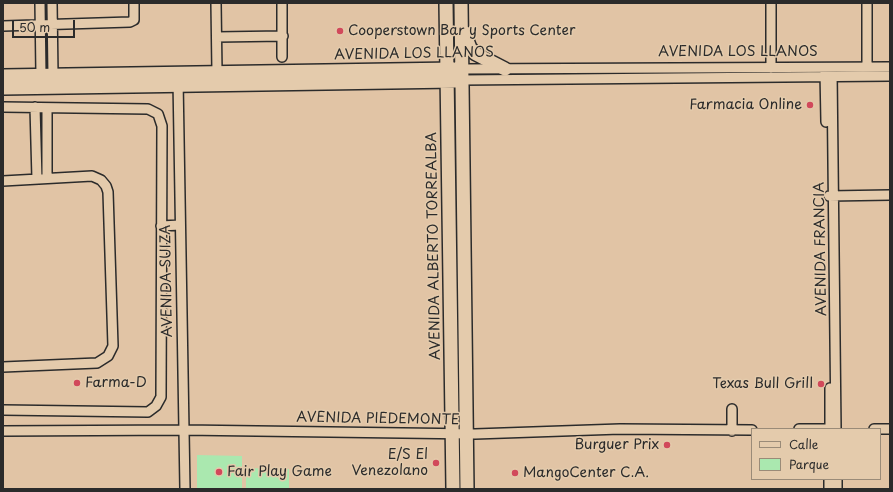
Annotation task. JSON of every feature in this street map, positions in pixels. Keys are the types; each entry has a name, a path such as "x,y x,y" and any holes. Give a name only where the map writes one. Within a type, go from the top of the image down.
{"main road":[{"name":"AVENIDA ALBERTO TORREALBA","path":"446,3 448,228 453,489"},
{"path":"461,3 467,489"},
{"path":"461,24 468,43 474,52 485,60 505,69"},
{"name":"AVENIDA LOS LLANOS","path":"3,76 47,75 178,79 217,72 462,75"},
{"name":"AVENIDA LOS LLANOS","path":"3,88 178,79 447,75"}],"street":[{"path":"40,3 47,75"},
{"path":"47,75 52,25 52,3"},
{"path":"3,26 130,22 134,20 134,3"},
{"path":"216,3 217,72"},
{"path":"282,3 282,57"},
{"name":"AVENIDA LOS LLANOS","path":"771,3 771,68"},
{"path":"867,3 867,67"},
{"path":"217,37 283,36"},
{"name":"AVENIDA LOS LLANOS","path":"462,75 829,73 867,67 890,67"},
{"name":"AVENIDA LOS LLANOS","path":"462,75 505,69 771,68 890,76"},
{"name":"AVENIDA FRANCIA","path":"829,73 832,196 833,428"},
{"name":"AVENIDA SUIZA","path":"178,79 185,489"},
{"path":"3,107 148,109 158,114 162,126 161,397 156,406 148,412 3,410"},
{"path":"35,108 37,179"},
{"path":"47,108 47,178"},
{"path":"3,181 92,176 101,180 108,189 113,346 108,356 97,363 3,367"},
{"path":"832,196 890,195"},
{"path":"161,226 180,225"},
{"path":"732,409 732,431"},
{"name":"AVENIDA PIEDEMONTE","path":"3,431 184,430 466,434 620,429 751,430"}],"green space":[{"name":"Fair Play Game","path":"197,455 242,456 242,489 197,489"},
{"path":"246,468 289,469 289,489 246,489"}],"place":[{"name":"Cooperstown Bar y Sports Center","path":"340,31"},
{"name":"Farmacia Online","path":"810,105"},
{"name":"Farma-D","path":"77,383"},
{"name":"Texas Bull Grill","path":"821,384"},
{"name":"Burguer Prix","path":"667,445"},
{"name":"E/S El Venezolano","path":"436,463"},
{"name":"Fair Play Game","path":"219,472"},
{"name":"MangoCenter C.A.","path":"515,473"}]}
